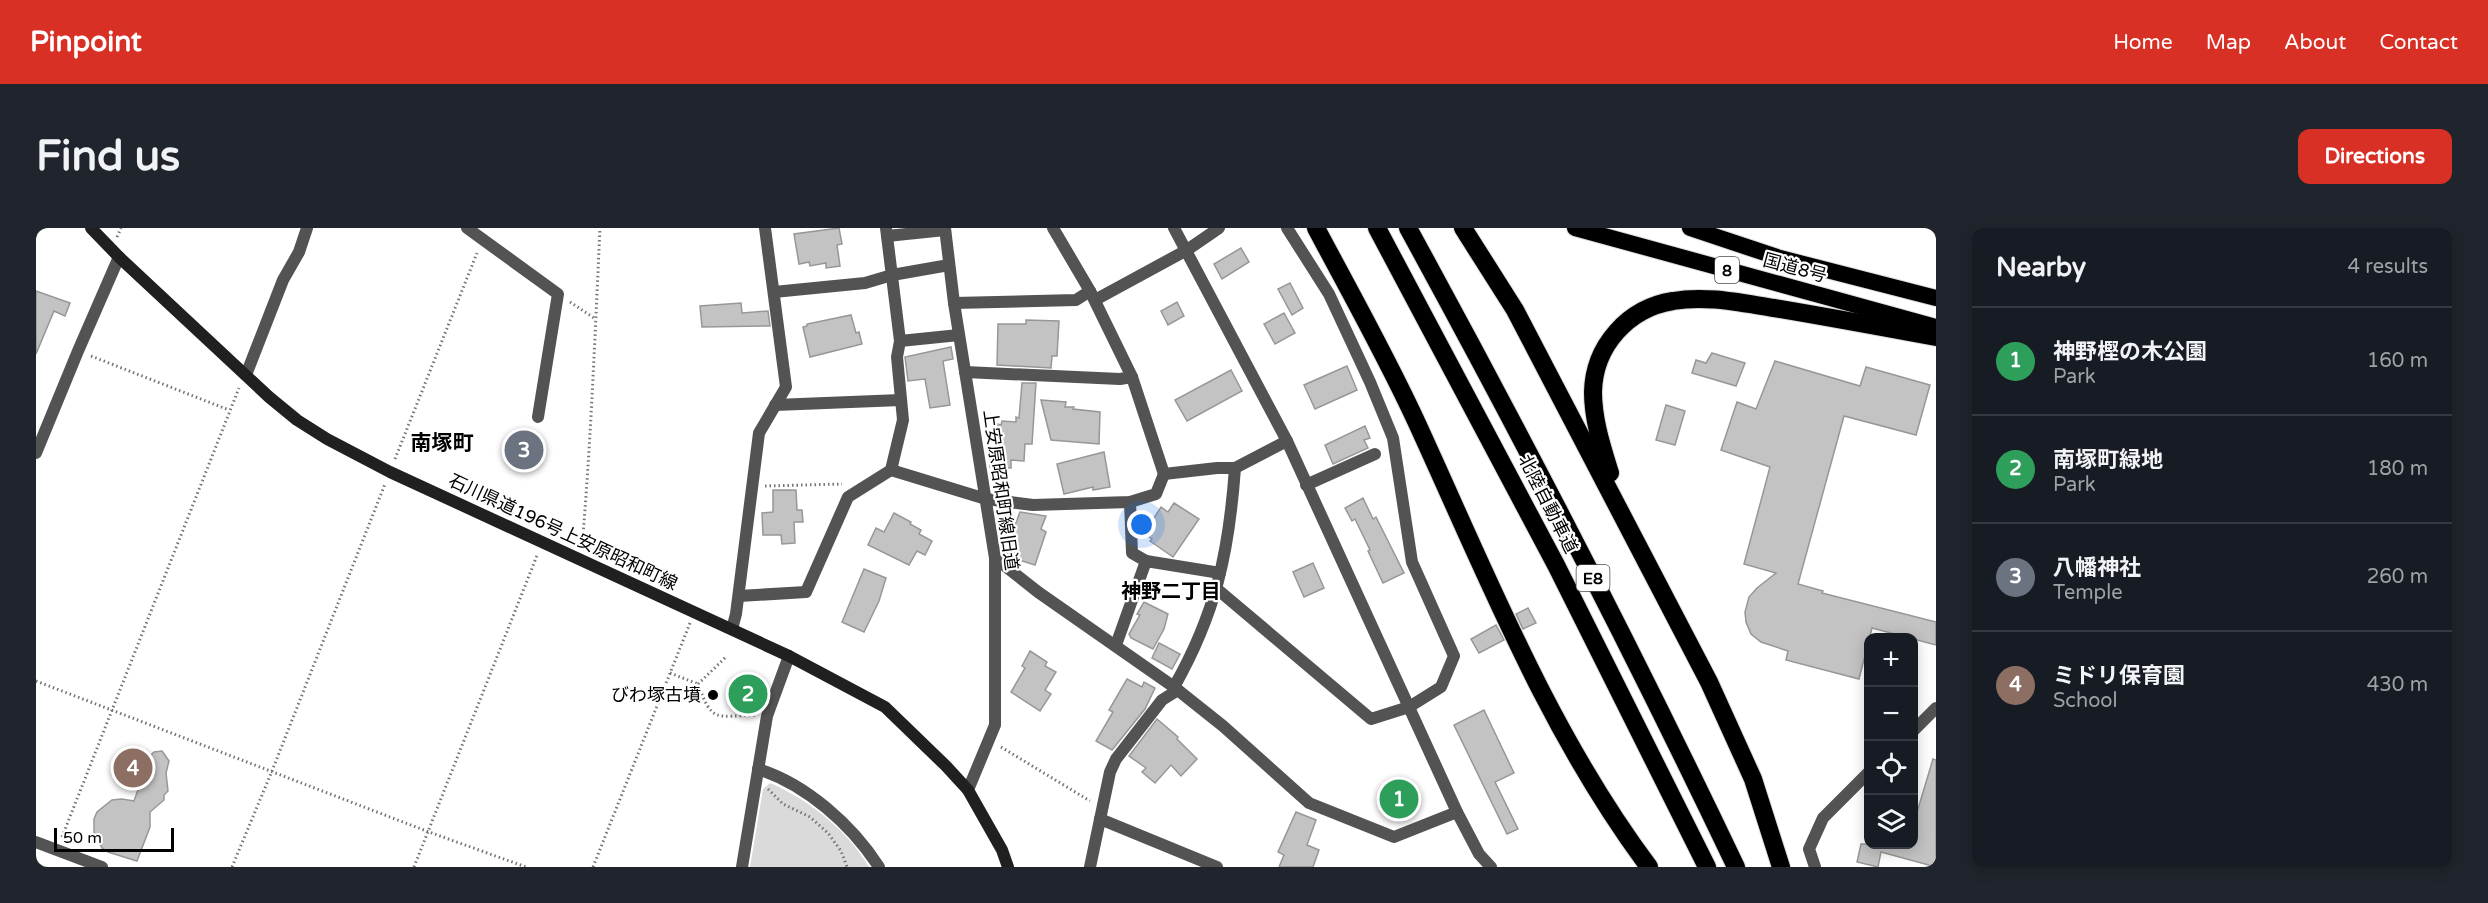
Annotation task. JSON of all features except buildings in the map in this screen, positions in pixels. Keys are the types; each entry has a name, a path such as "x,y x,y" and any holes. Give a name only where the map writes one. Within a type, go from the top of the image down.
{"highway":[{"path":"1316,228 1415,420 1469,542 1556,719 1602,799 1649,867"},
{"name":"北陸自動車道","path":"1377,228 1556,565 1707,867"},
{"name":"北陸自動車道","path":"1408,228 1512,422 1664,718 1736,867"},
{"path":"1463,228 1515,310 1714,693 1753,779 1781,867"},
{"name":"国道8号","path":"1575,228 1936,327"},
{"name":"国道8号","path":"1690,228 1780,258 1936,298"},
{"path":"1619,508 1595,418 1593,392 1596,369 1604,348 1616,331 1633,317 1653,306 1674,300 1704,299 1797,312 1936,337"}],"main road":[{"name":"石川県道196号上安原昭和町線","path":"91,228 119,258 246,375 297,420 327,439 390,471 789,656 885,707 968,790 1002,850 1008,867"}],"street":[{"path":"246,375 283,280 299,252 308,228"},
{"path":"467,228 558,294 538,417"},
{"path":"732,629 739,596 759,433 786,387 765,228"},
{"path":"891,470 986,499 1033,505 1130,502 1156,494 1164,474 1132,377 1093,295 1053,228"},
{"path":"1174,228 1287,441 1456,812 1479,854 1491,867"},
{"path":"954,303 1076,300 1093,295 1186,250 1219,228"},
{"path":"1217,589 1371,718 1409,707 1441,687 1454,656 1412,562 1393,438 1329,294 1287,228"},
{"path":"739,596 806,592 848,497 891,470 903,420 897,357 900,341 887,232 945,229"},
{"name":"上安原昭和町線旧道","path":"945,229 954,303 995,558 995,725 968,790"},
{"path":"36,453 119,258"},
{"path":"774,292 865,283 892,275 950,266"},
{"path":"900,341 959,335"},
{"path":"965,372 1108,379 1132,377"},
{"path":"776,405 901,400"},
{"path":"1164,474 1235,468 1287,441"},
{"path":"1306,484 1375,453"},
{"path":"1090,867 1116,759 1162,700 1176,688 1194,652 1217,589 1232,504 1235,468"},
{"path":"1130,502 1132,553 1146,561 1221,573"},
{"path":"995,558 1038,592 1176,688 1223,726 1309,803 1394,837 1456,812"},
{"path":"1116,645 1146,561"},
{"path":"742,867 767,716 789,656"},
{"path":"1918,726 1936,708"},
{"path":"758,769 778,775 835,814 879,867"},
{"path":"1815,867 1809,849 1823,818 1864,778"},
{"path":"1101,814 1216,867"},
{"path":"36,842 57,850 80,863 102,867"}],"path":[{"path":"581,560 591,443 600,228"},
{"path":"232,867 483,239"},
{"path":"558,294 595,319"},
{"path":"78,351 229,410"},
{"path":"57,850 229,410 246,375"},
{"path":"753,486 852,484 853,494"},
{"path":"414,867 542,542"},
{"path":"593,867 694,613"},
{"path":"698,684 727,656"},
{"path":"670,673 698,684 711,712 718,716 767,716"},
{"path":"36,681 526,867"},
{"path":"989,740 1101,814"},
{"path":"766,786 783,804 810,817 828,833 841,851 847,867"}],"shaded area":[{"path":"770,783 799,798 826,818 850,841 869,867 750,867 763,789"}],"place":[{"name":"八幡神社","path":"524,450"},
{"name":"南塚町緑地","path":"748,694"},
{"name":"びわ塚古墳","path":"713,695"},
{"name":"ミドリ保育園","path":"133,768"},
{"name":"神野樫の木公園","path":"1399,799"}],"district":[{"name":"南塚町","path":"442,443"},
{"name":"神野二丁目","path":"1171,591"}]}
